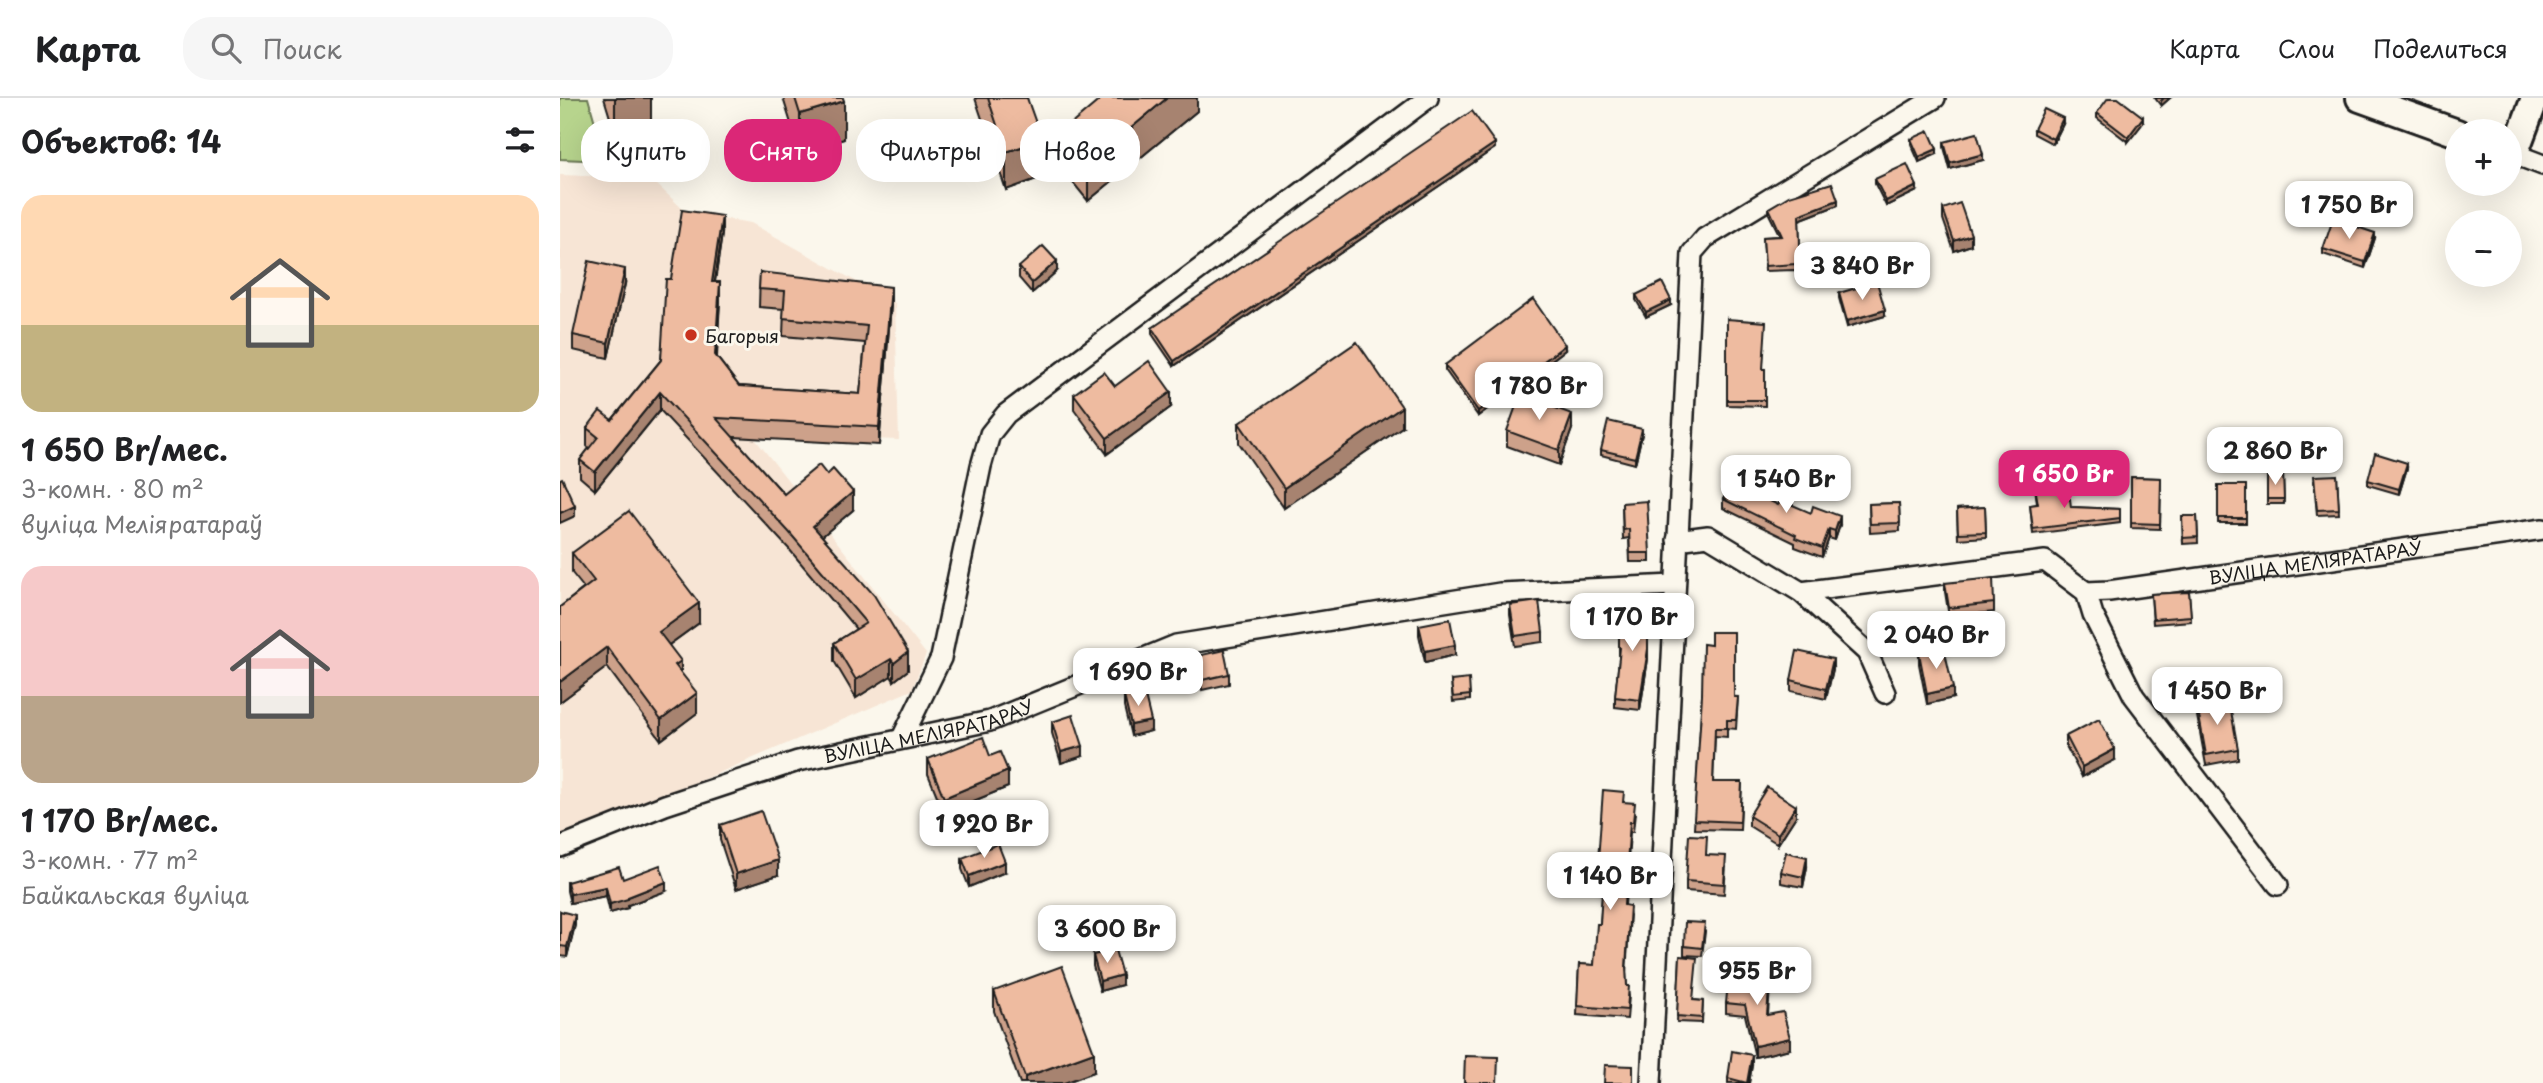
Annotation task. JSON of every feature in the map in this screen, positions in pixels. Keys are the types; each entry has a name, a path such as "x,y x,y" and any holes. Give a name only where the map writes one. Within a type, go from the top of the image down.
{"main road":[{"path":"2360,98 2445,129"},
{"path":"2522,129 2535,98"}],"street":[{"path":"902,738 941,658 981,466 990,434 1006,414 1428,98"},
{"path":"1651,1083 1692,253 1705,238 1935,98"},
{"path":"2522,157 2543,165"},
{"name":"ВУЛІЦА МЕЛІЯРАТАРАЎ","path":"2086,592 2109,591 2543,530"},
{"path":"1677,540 1708,536 1801,592 1867,652 1885,693"},
{"path":"1801,592 2045,561 2086,592 2093,615 2134,696 2278,885"},
{"name":"ВУЛІЦА МЕЛІЯРАТАРАЎ","path":"560,847 664,805 798,761 989,721 1176,645 1500,593 1674,585"}],"shaded area":[{"path":"560,175 581,176 581,182 654,182 686,212 751,223 895,303 899,440 752,435 926,654 912,690 560,841"}],"green space":[{"path":"560,98 588,98 594,119 581,119 581,160 560,159"}],"building":[{"path":"795,98 843,98 844,101 800,114"},
{"path":"988,98 1027,98 1034,119 1020,119 1020,147 1006,152 1006,119 995,119"},
{"path":"1102,98 1167,98 1140,121 1077,119"},
{"path":"2108,98 2118,98 2143,117 2128,137 2097,113"},
{"path":"2044,109 2063,118 2053,139 2034,129"},
{"path":"1472,111 1495,143 1174,361 1152,328"},
{"path":"1929,131 1937,149 1919,157 1911,139"},
{"path":"1977,133 1983,154 1950,163 1944,142"},
{"path":"1907,164 1917,186 1886,201 1875,179"},
{"path":"1832,183 1838,200 1799,215 1801,275 1796,264 1765,266 1763,237 1782,236 1769,208 1789,196"},
{"path":"1960,203 1971,235 1954,241 1943,209"},
{"path":"682,210 722,216 712,282 720,282 715,355 739,386 860,394 867,326 783,318 785,291 759,289 760,272 891,287 879,427 716,418 784,494 819,465 827,475 833,469 853,492 813,526 874,595 908,652 894,663 891,659 856,680 834,643 866,623 789,532 660,392 595,472 580,460 598,437 587,428 600,411 612,420 661,360 666,279 671,279"},
{"path":"2333,219 2375,233 2365,262 2323,249"},
{"path":"1043,246 1057,261 1032,283 1019,267"},
{"path":"589,261 625,269 608,343 573,335"},
{"path":"1662,282 1671,300 1646,312 1636,295"},
{"path":"1877,282 1885,310 1847,321 1839,293"},
{"path":"1533,299 1565,345 1478,411 1445,365"},
{"path":"1727,319 1766,322 1763,369 1765,400 1727,400"},
{"path":"1357,342 1402,407 1284,488 1239,423"},
{"path":"1149,361 1171,392 1107,438 1074,394 1104,372 1115,386"},
{"path":"1520,395 1572,414 1559,450 1507,431"},
{"path":"1608,421 1642,429 1635,458 1601,450"},
{"path":"2375,453 2407,463 2399,489 2368,480"},
{"path":"2283,474 2284,499 2267,499 2267,475"},
{"path":"2337,475 2339,509 2317,510 2314,476"},
{"path":"2131,477 2161,478 2160,524 2131,523"},
{"path":"562,478 575,506 560,513 560,479"},
{"path":"1732,482 1778,505 1781,500 1811,513 1813,506 1840,516 1835,531 1829,529 1822,548 1795,538 1796,535 1723,499"},
{"path":"2062,483 2064,500 2070,499 2071,507 2120,509 2120,518 2033,529 2030,505 2038,504 2035,487"},
{"path":"2218,485 2246,485 2246,518 2218,518"},
{"path":"1647,501 1650,553 1630,553 1629,529 1623,530 1622,503"},
{"path":"1899,503 1900,523 1870,524 1869,504"},
{"path":"1985,507 1986,532 1958,533 1957,509"},
{"path":"629,511 699,603 659,632 681,661 675,665 697,693 661,720 607,647 560,682 560,607 594,581 572,553"},
{"path":"2182,516 2197,516 2198,537 2183,538"},
{"path":"1993,578 1994,603 1949,608 1945,583"},
{"path":"2189,592 2191,616 2153,619 2151,594"},
{"path":"1539,601 1543,632 1515,636 1510,605"},
{"path":"1619,609 1648,610 1648,649 1640,700 1615,697 1620,648"},
{"path":"1450,619 1455,645 1425,651 1419,625"},
{"path":"1711,632 1734,632 1734,697 1738,697 1736,720 1727,720 1727,728 1715,728 1713,782 1742,782 1740,822 1694,820 1703,644 1711,645"},
{"path":"1944,648 1953,688 1927,694 1919,653"},
{"path":"1224,650 1229,674 1202,680 1197,656"},
{"path":"1797,651 1833,659 1826,689 1791,680"},
{"path":"1469,679 1470,695 1453,697 1451,681"},
{"path":"1144,692 1151,721 1131,725 1124,696"},
{"path":"2229,700 2238,749 2206,755 2197,705"},
{"path":"1073,715 1083,746 1061,752 1052,722"},
{"path":"2099,719 2115,749 2082,767 2066,736"},
{"path":"983,737 990,756 1000,752 1008,771 944,798 928,759"},
{"path":"1767,787 1796,806 1778,834 1749,816"},
{"path":"1603,790 1624,792 1623,802 1635,803 1633,822 1630,822 1624,905 1630,906 1626,967 1629,986 1627,1010 1577,1006 1579,964 1594,965 1597,924 1600,924 1603,875 1597,875"},
{"path":"761,811 778,860 736,874 720,825"},
{"path":"1689,835 1707,836 1706,855 1726,856 1724,884 1686,881"},
{"path":"998,844 1005,862 969,876 962,858"},
{"path":"1786,852 1807,857 1803,877 1781,872"},
{"path":"660,865 666,882 628,899 610,904 606,887 570,894 567,882 619,867 623,879"},
{"path":"560,911 575,915 567,947 560,946"},
{"path":"1685,922 1705,923 1702,948 1684,946"},
{"path":"1115,950 1122,975 1100,981 1093,955"},
{"path":"1680,956 1697,958 1693,1000 1703,1001 1702,1018 1677,1016"},
{"path":"1062,966 1094,1052 1025,1077 994,991"},
{"path":"1729,973 1770,976 1767,1015 1783,1012 1790,1038 1755,1046 1745,1005 1726,1003"},
{"path":"1732,1051 1752,1055 1747,1083 1728,1078"},
{"path":"1465,1056 1498,1057 1497,1083 1464,1083"},
{"path":"1605,1065 1633,1066 1633,1083 1604,1083"}],"place":[{"name":"Багорыя","path":"691,335"}]}
